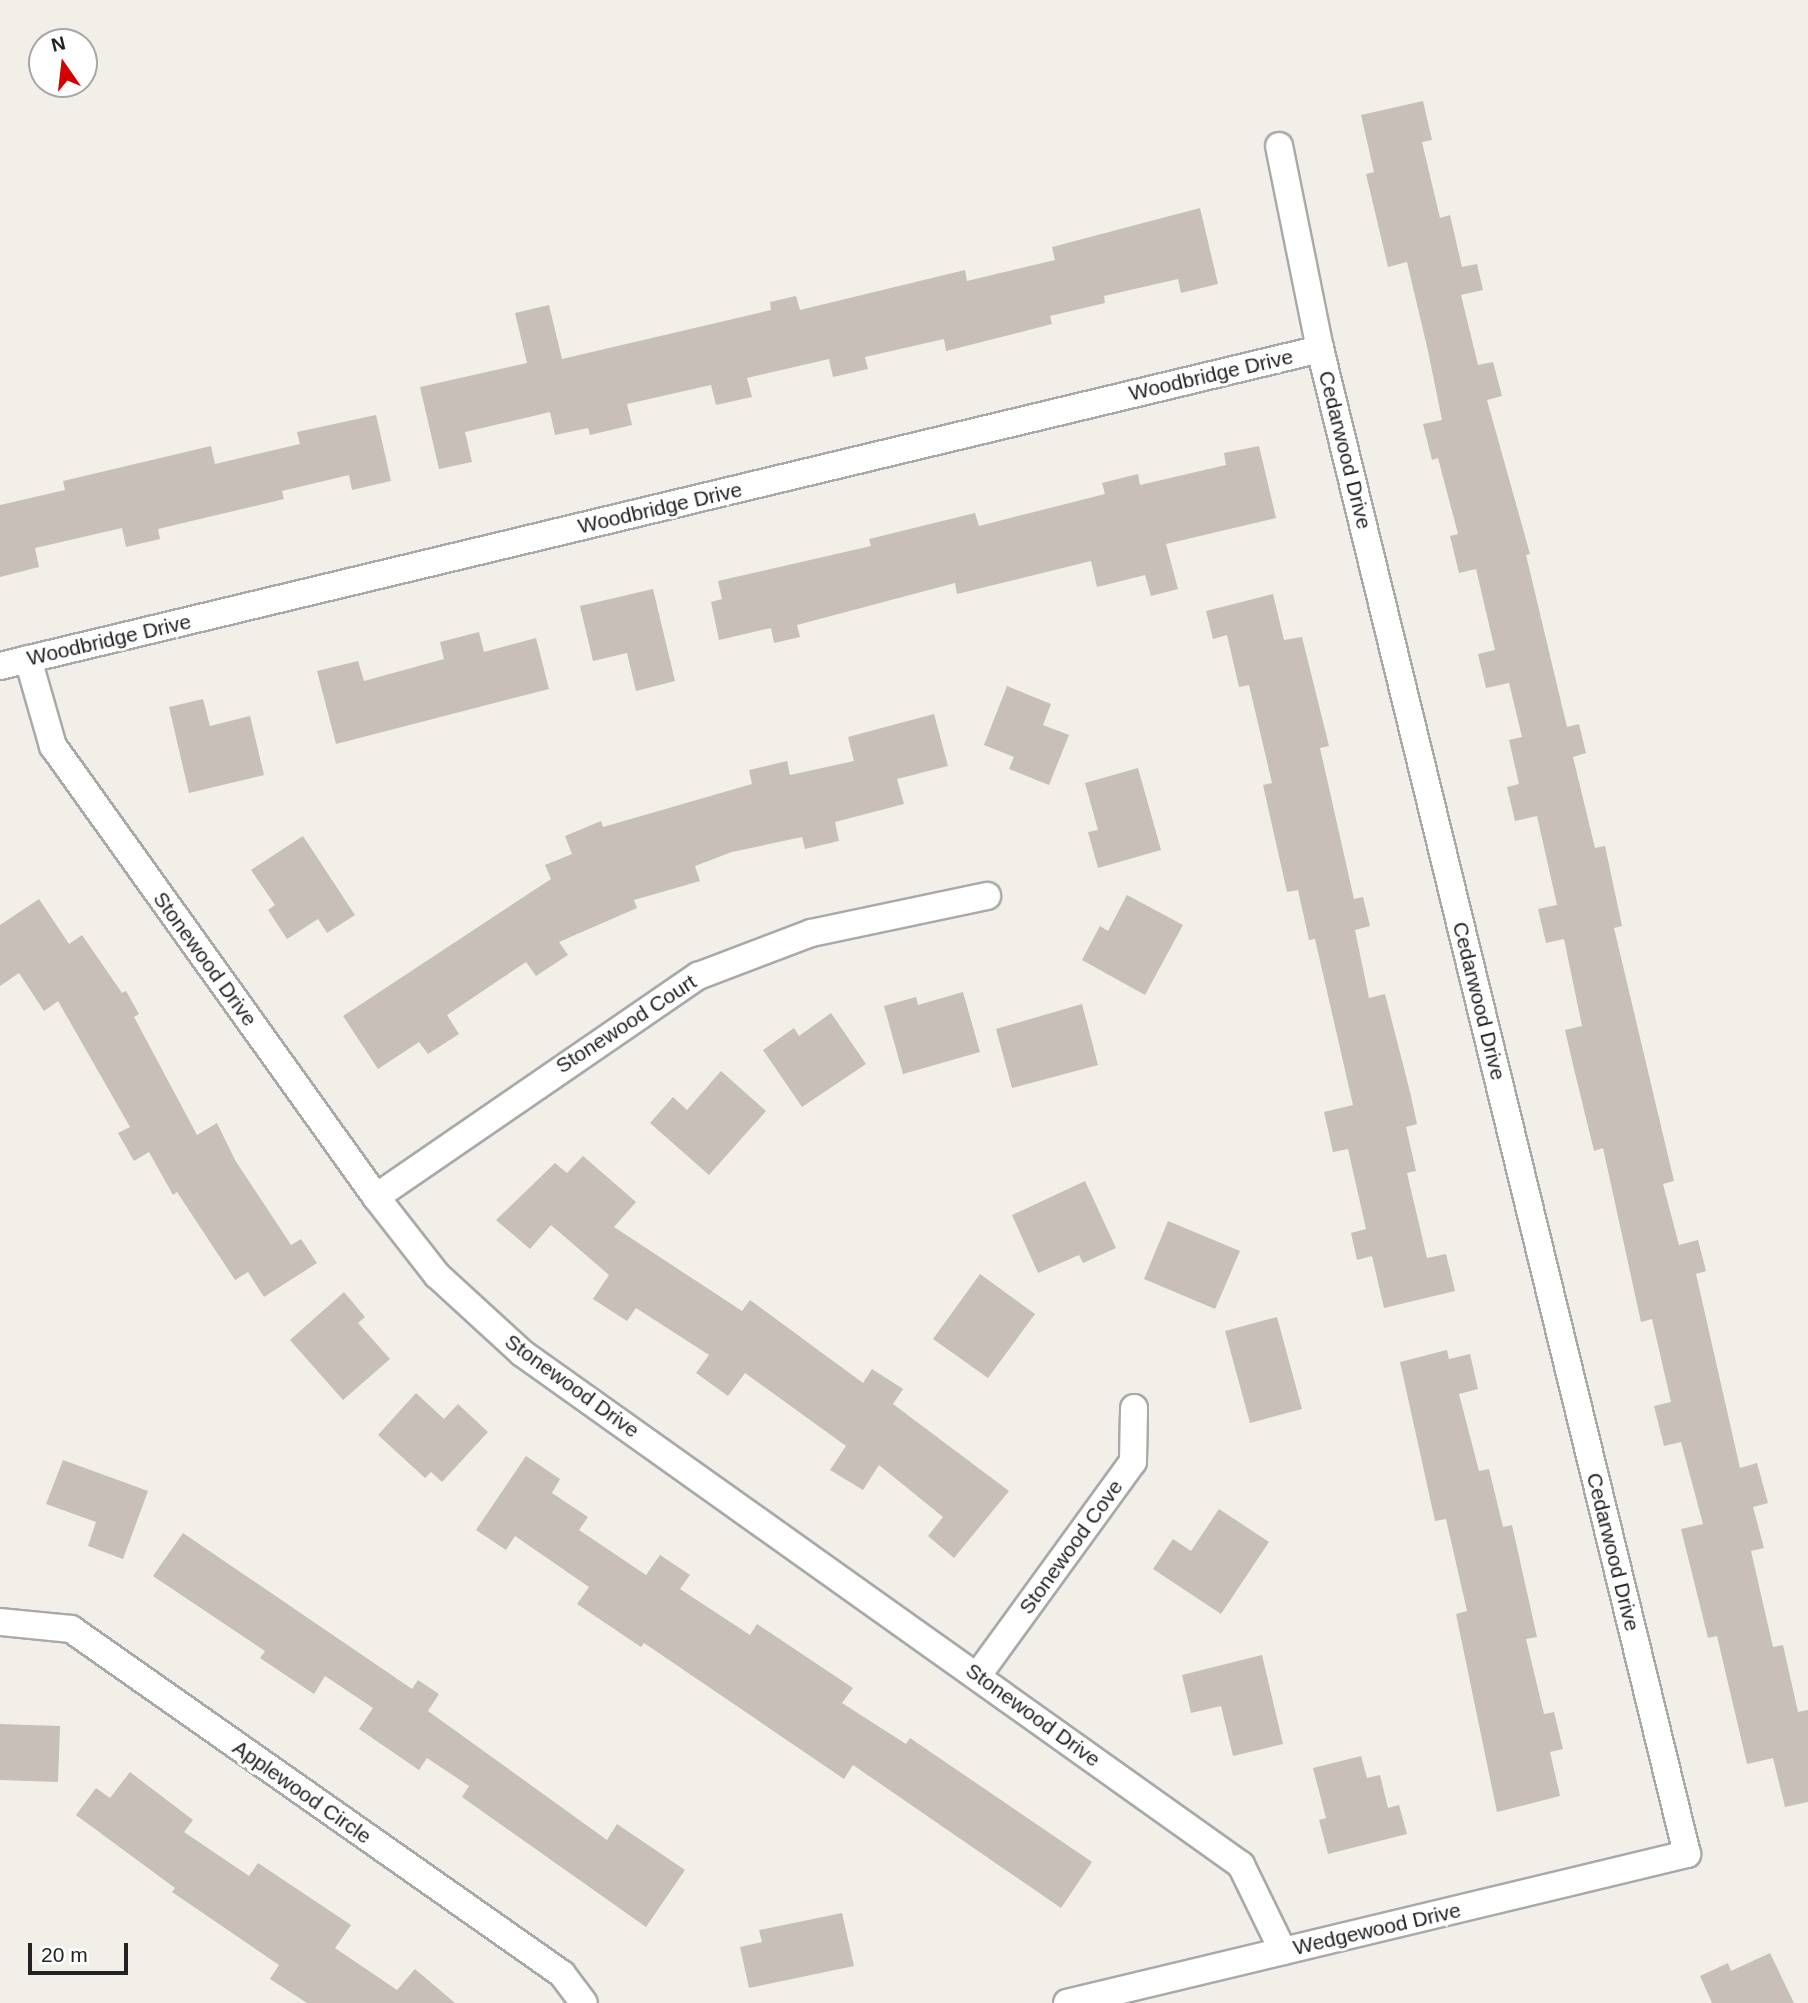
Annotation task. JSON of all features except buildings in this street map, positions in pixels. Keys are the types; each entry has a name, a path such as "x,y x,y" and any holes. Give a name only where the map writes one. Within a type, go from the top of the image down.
{"street":[{"name":"Cedarwood Drive","path":"1279,146 1320,349 1687,1854"},
{"name":"Woodbridge Drive","path":"0,666 1320,349"},
{"name":"Stonewood Drive","path":"29,659 53,746 376,1197 437,1275 522,1353 978,1675 1241,1865 1283,1951"},
{"name":"Stonewood Court","path":"376,1197 698,976 811,933 987,896"},
{"name":"Stonewood Cove","path":"978,1675 1133,1461 1134,1408"},
{"name":"Applewood Circle","path":"0,1622 71,1629 562,1974 584,2003"},
{"name":"Wedgewood Drive","path":"1067,2003 1687,1854"}]}
